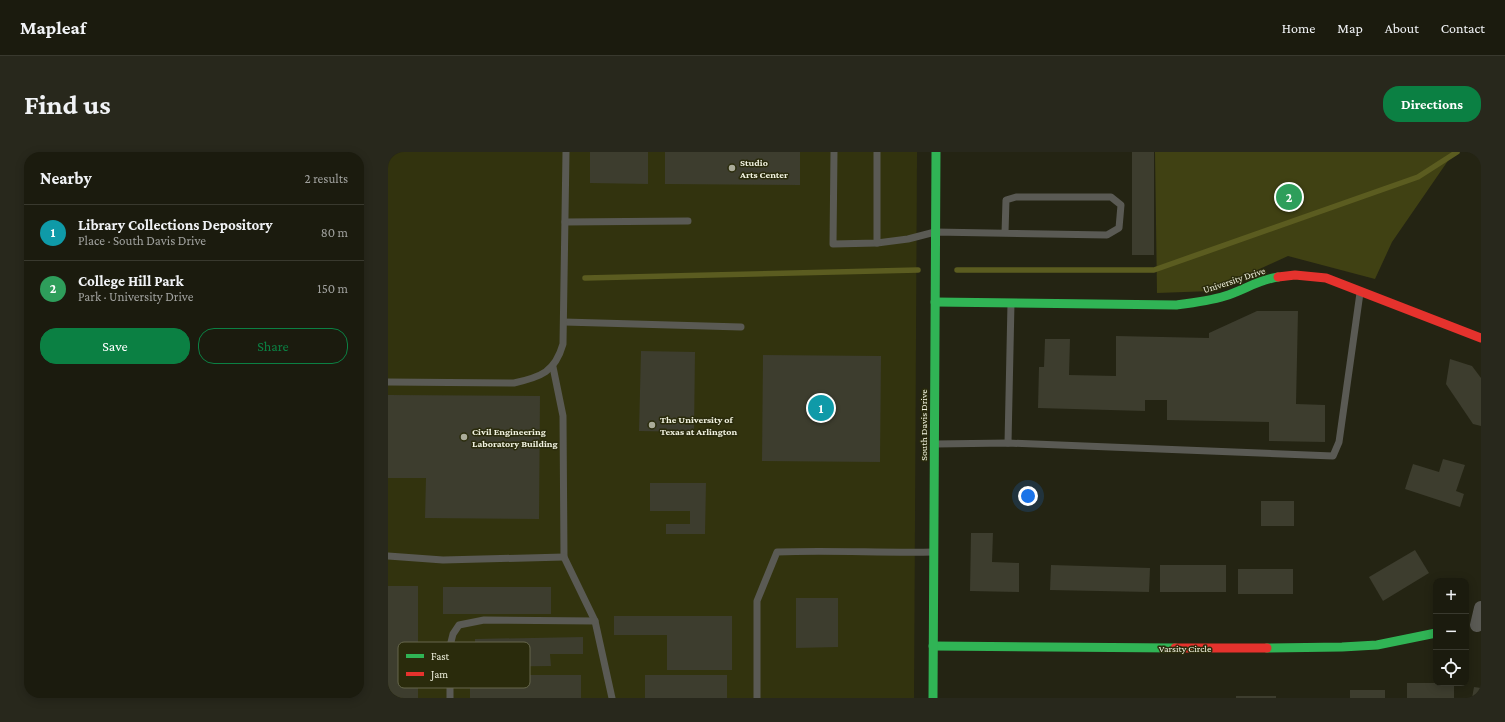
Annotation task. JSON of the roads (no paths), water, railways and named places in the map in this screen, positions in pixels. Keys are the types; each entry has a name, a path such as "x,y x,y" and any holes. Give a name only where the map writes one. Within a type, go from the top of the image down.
{"street":[{"name":"South Davis Drive","path":"933,698 936,152"},
{"name":"University Drive","path":"935,302 1176,305 1201,302 1225,296 1264,279 1295,275 1326,278 1481,338"},
{"path":"1475,626 1481,608"},
{"name":"Varsity Circle","path":"933,646 1342,648 1377,645 1433,634"}],"lane":[{"path":"388,382 514,383 531,380 543,374 553,366 560,356 563,344 566,152"},
{"path":"834,152 833,244 877,243 935,232 1107,235 1119,228 1121,205 1111,197 1016,197 1006,200 1004,233"},
{"path":"877,152 877,243"},
{"path":"565,222 688,222"},
{"path":"934,444 1008,443 1333,456 1339,442 1360,291"},
{"path":"1008,443 1011,302"},
{"path":"564,322 741,327"},
{"path":"553,366 563,416 564,557 595,621 612,698"},
{"path":"757,698 757,601 778,552 934,552"},
{"path":"388,556 443,560 564,557"},
{"path":"451,642 453,634 459,625 484,620 595,621"}],"waterway":[{"path":"957,270 1154,270 1418,177 1457,152"},
{"path":"585,278 918,270"}],"place":[{"name":"Studio Arts Center","path":"732,168"},
{"name":"College Hill Park","path":"1289,197"},
{"name":"Library Collections Depository","path":"821,408"},
{"name":"The University of Texas at Arlington","path":"652,425"},
{"name":"Civil Engineering Laboratory Building","path":"464,437"}]}
